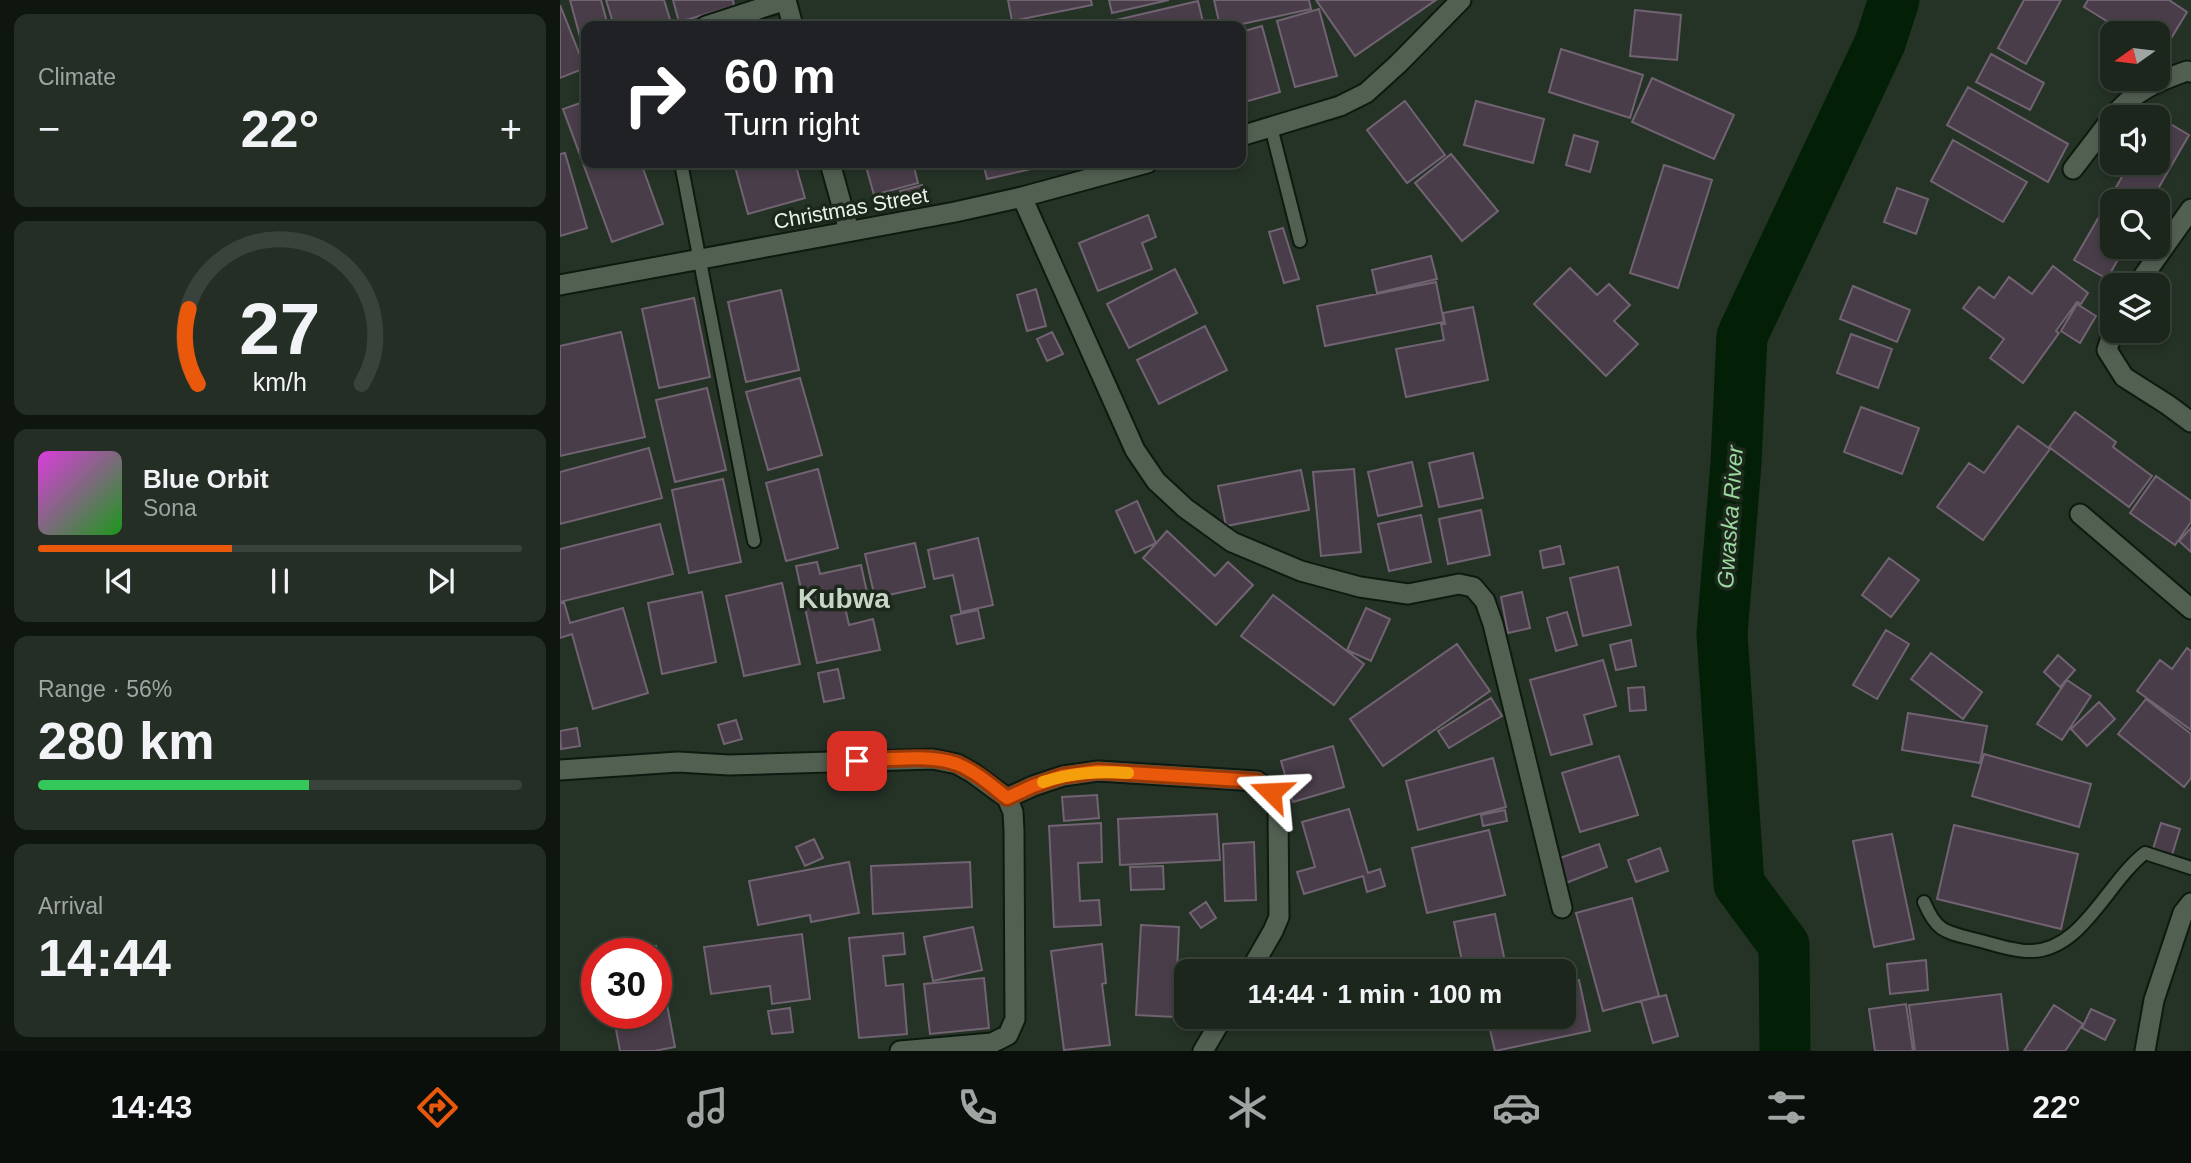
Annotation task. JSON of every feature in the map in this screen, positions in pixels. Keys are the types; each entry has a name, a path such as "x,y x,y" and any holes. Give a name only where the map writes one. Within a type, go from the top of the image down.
{"street":[{"path":"721,21 786,0 792,21"},
{"path":"1246,134 1340,106 1366,93 1461,0"},
{"path":"2122,105 2157,81 2191,72"},
{"path":"2073,169 2100,135"},
{"path":"831,168 849,231"},
{"name":"Christmas Street","path":"560,285 955,212 1129,168"},
{"path":"1022,197 1135,450 1156,481 1185,508 1232,542 1301,571 1360,587 1408,594 1459,584 1474,587 1485,601 1493,624 1562,908"},
{"path":"2146,273 2191,209"},
{"path":"2109,343 2107,350 2124,377 2191,422"},
{"path":"2080,514 2191,609"},
{"path":"560,770 678,762 729,765 933,759 957,764 974,773 1007,798 1013,812 1014,831 1015,1019 1008,1035 992,1043 900,1051"},
{"path":"1007,798 1062,776 1098,771 1257,781 1271,792 1278,809 1279,917 1257,959"},
{"path":"2145,1051 2154,1000 2183,913 2191,903"},
{"path":"1203,1051 1216,1029"}],"lane":[{"path":"1271,127 1300,241"},
{"path":"682,168 754,541"},
{"path":"1924,902 1937,927 1950,933 2007,948 2030,951 2046,949 2072,937 2132,864 2145,853 2191,867"}],"building":[{"path":"570,0 601,0 607,21 581,21 581,41"},
{"path":"606,0 664,0 670,21 612,21"},
{"path":"673,0 733,0 734,6 679,21"},
{"path":"1008,0 1091,0 1092,5 1012,21"},
{"path":"1109,0 1169,0 1112,13"},
{"path":"1214,0 1309,0 1311,9 1246,23 1246,21 1219,21"},
{"path":"1316,0 1436,0 1355,56"},
{"path":"2024,0 2061,0 2026,64 1998,48"},
{"path":"2088,0 2169,0 2187,12 2170,40 2170,21 2107,21 2084,7"},
{"path":"1198,1 1203,21 1112,21"},
{"path":"560,5 581,58 581,70 560,78"},
{"path":"1319,9 1337,76 1295,87 1277,21"},
{"path":"1635,10 1681,15 1677,60 1630,56"},
{"path":"1262,26 1280,92 1246,102 1246,31"},
{"path":"1561,49 1643,75 1630,118 1549,92"},
{"path":"1991,54 2044,83 2030,110 1976,82"},
{"path":"1652,78 1734,115 1714,159 1632,122"},
{"path":"1968,87 2068,144 2048,182 1947,125"},
{"path":"1405,101 1445,155 1407,183 1367,130"},
{"path":"1476,101 1544,119 1533,163 1464,145"},
{"path":"581,103 581,158 563,109"},
{"path":"2170,124 2189,135 2170,168"},
{"path":"1574,135 1598,142 1590,172 1566,165"},
{"path":"1953,140 2027,182 2003,222 1931,181"},
{"path":"565,153 587,228 560,236 560,154"},
{"path":"1451,154 1498,211 1462,241 1415,183"},
{"path":"1664,165 1712,180 1678,288 1630,273"},
{"path":"585,168 643,168 663,224 612,242"},
{"path":"735,168 796,168 805,198 748,214"},
{"path":"866,168 914,168 918,183 874,195"},
{"path":"984,168 1031,169 987,179"},
{"path":"2123,175 2166,175 2158,189 2115,189"},
{"path":"922,185 926,202 904,208 900,191"},
{"path":"1897,188 1928,199 1916,234 1884,222"},
{"path":"1148,215 1156,237 1142,243 1152,269 1098,291 1079,243"},
{"path":"2100,215 2100,259 2118,259 2110,273 2100,275 2074,260"},
{"path":"1283,228 1299,279 1284,283 1269,232"},
{"path":"1431,256 1437,279 1377,293 1372,270"},
{"path":"2053,266 2088,293 2081,304 2077,302 2056,331 2059,333 2023,383 1990,358 2004,339 1963,308 1979,287 1994,298 2009,277 2032,294"},
{"path":"1570,268 1597,295 1609,284 1630,305 1614,321 1638,344 1606,376 1534,304"},
{"path":"1175,269 1197,313 1129,348 1107,304"},
{"path":"1436,282 1444,322 1325,346 1317,306"},
{"path":"1853,286 1910,310 1897,342 1840,319"},
{"path":"1036,289 1046,326 1027,331 1017,295"},
{"path":"781,290 799,370 746,382 728,302"},
{"path":"694,298 710,377 659,388 642,309"},
{"path":"2077,304 2096,316 2080,343 2061,331"},
{"path":"1473,307 1488,380 1406,397 1396,349 1444,340 1441,324 1445,324 1443,313"},
{"path":"1205,326 1227,370 1159,404 1137,360"},
{"path":"621,332 645,437 560,456 560,346"},
{"path":"1052,332 1063,354 1047,361 1037,339"},
{"path":"1851,334 1892,349 1878,388 1837,373"},
{"path":"800,378 822,455 768,470 746,392"},
{"path":"707,388 726,470 675,482 656,400"},
{"path":"1861,407 1919,428 1902,474 1844,452"},
{"path":"2075,412 2116,442 2113,447 2152,476 2129,507 2049,447"},
{"path":"2018,426 2050,449 1983,540 1937,507 1969,463 1984,473"},
{"path":"649,448 662,498 560,524 560,472"},
{"path":"1473,453 1483,498 1439,507 1429,463"},
{"path":"1412,462 1422,506 1378,516 1368,472"},
{"path":"818,469 838,548 786,561 766,483"},
{"path":"1354,469 1361,552 1321,556 1313,472"},
{"path":"1301,470 1309,510 1226,526 1218,486"},
{"path":"2156,476 2191,501 2191,522 2175,545 2130,513"},
{"path":"723,479 741,562 689,573 672,490"},
{"path":"1137,501 1156,543 1135,553 1116,511"},
{"path":"1481,510 1490,555 1448,564 1439,519"},
{"path":"1421,515 1431,562 1389,571 1378,524"},
{"path":"660,524 673,574 560,602 560,549"},
{"path":"2191,528 2191,552 2179,541"},
{"path":"1167,531 1215,576 1228,562 1253,585 1216,625 1143,558"},
{"path":"978,538 993,605 961,612 953,575 934,579 928,550"},
{"path":"915,543 925,587 875,598 865,554"},
{"path":"1560,546 1564,564 1543,568 1540,551"},
{"path":"1889,558 1919,580 1891,617 1862,595"},
{"path":"817,562 820,574 861,565 868,597 844,603 849,625 873,619 880,650 817,663 796,566"},
{"path":"1618,567 1631,625 1583,636 1570,578"},
{"path":"782,583 800,664 744,676 726,596"},
{"path":"702,592 716,662 662,674 648,603"},
{"path":"1522,592 1530,628 1508,633 1501,597"},
{"path":"1273,595 1364,664 1334,705 1241,636"},
{"path":"564,602 570,623 623,608 648,693 593,709 572,634 560,638 560,604"},
{"path":"1366,608 1390,619 1371,661 1347,650"},
{"path":"978,610 984,638 957,644 951,616"},
{"path":"1567,612 1577,645 1556,651 1547,618"},
{"path":"1886,630 1909,644 1877,699 1853,685"},
{"path":"1631,640 1636,666 1616,670 1610,645"},
{"path":"1457,644 1490,691 1383,766 1350,719"},
{"path":"2187,648 2191,651 2191,730 2137,691 2160,660 2172,669"},
{"path":"1931,653 1982,692 1963,719 1911,679"},
{"path":"2058,655 2075,670 2060,687 2044,672"},
{"path":"1603,660 1616,706 1584,715 1592,744 1551,755 1530,680"},
{"path":"838,669 844,698 824,702 818,673"},
{"path":"2067,680 2091,696 2062,740 2037,724"},
{"path":"1644,687 1646,710 1630,711 1628,688"},
{"path":"1491,698 1502,716 1449,748 1438,731"},
{"path":"2146,699 2191,734 2191,778 2184,787 2118,734"},
{"path":"2099,702 2115,719 2087,746 2071,729"},
{"path":"1908,713 1987,726 1980,763 1902,750"},
{"path":"736,720 742,739 724,744 718,725"},
{"path":"577,728 580,746 561,749 560,731"},
{"path":"1333,746 1344,787 1293,802 1281,761"},
{"path":"1984,754 2091,784 2079,827 1972,796"},
{"path":"1619,756 1638,815 1580,832 1562,773"},
{"path":"1493,758 1506,807 1418,830 1406,781"},
{"path":"1097,795 1099,818 1064,821 1062,797"},
{"path":"1349,809 1368,873 1380,869 1385,886 1367,892 1363,876 1304,894 1297,872 1315,867 1302,822"},
{"path":"1505,810 1507,821 1483,826 1481,815"},
{"path":"1217,814 1220,860 1120,865 1118,819"},
{"path":"1101,823 1102,862 1078,863 1080,901 1099,900 1101,925 1054,927 1049,826"},
{"path":"2161,823 2180,829 2172,855 2153,849"},
{"path":"1954,825 2078,854 2061,929 1937,899"},
{"path":"1489,830 1505,895 1427,913 1412,848"},
{"path":"1892,834 1914,939 1874,947 1853,841"},
{"path":"814,839 823,858 805,866 796,847"},
{"path":"1254,842 1256,900 1225,901 1223,844"},
{"path":"1599,844 1607,867 1566,883 1557,859"},
{"path":"1660,848 1668,871 1636,882 1628,860"},
{"path":"849,862 859,913 811,922 810,915 758,925 749,881"},
{"path":"970,862 972,907 873,914 871,866"},
{"path":"1163,866 1164,889 1131,890 1130,867"},
{"path":"1632,898 1659,996 1603,1011 1576,913"},
{"path":"1206,902 1216,918 1201,928 1190,913"},
{"path":"1495,914 1504,959 1462,959 1454,922"},
{"path":"1141,925 1179,927 1178,959 1174,959 1174,1017 1136,1015"},
{"path":"973,927 982,970 933,981 924,937"},
{"path":"903,933 905,954 883,956 886,986 903,984 907,1034 859,1038 849,938"},
{"path":"802,934 810,999 772,1004 770,986 711,994 704,947"},
{"path":"1102,944 1106,983 1102,984 1110,1045 1064,1050 1051,951"},
{"path":"1926,960 1928,990 1890,994 1887,964"},
{"path":"984,978 989,1028 930,1034 924,984"},
{"path":"1579,980 1590,1031 1495,1051 1490,1029 1576,1029 1576,981"},
{"path":"2001,994 2008,1051 1915,1051 1909,1005"},
{"path":"1666,995 1678,1036 1653,1043 1641,1001"},
{"path":"1906,1004 1913,1051 1875,1051 1869,1009"},
{"path":"2054,1005 2083,1024 2065,1051 2024,1051"},
{"path":"790,1008 793,1032 772,1034 768,1011"},
{"path":"2091,1009 2115,1020 2105,1040 2082,1028"},
{"path":"616,1029 672,1029 675,1047 654,1051 620,1051"}],"waterway":[{"name":"Gwaska River","path":"1785,1051 1784,945 1739,884 1722,634 1736,463 1742,336 1880,43 1894,0"}],"slow traffic":[{"path":"1043,782 1062,776 1098,771 1128,773"}],"district":[{"name":"Kubwa","path":"844,598"}],"route":[{"path":"857,761 933,759 957,764 974,773 1007,798 1062,776 1098,771 1257,781 1271,792"}]}
